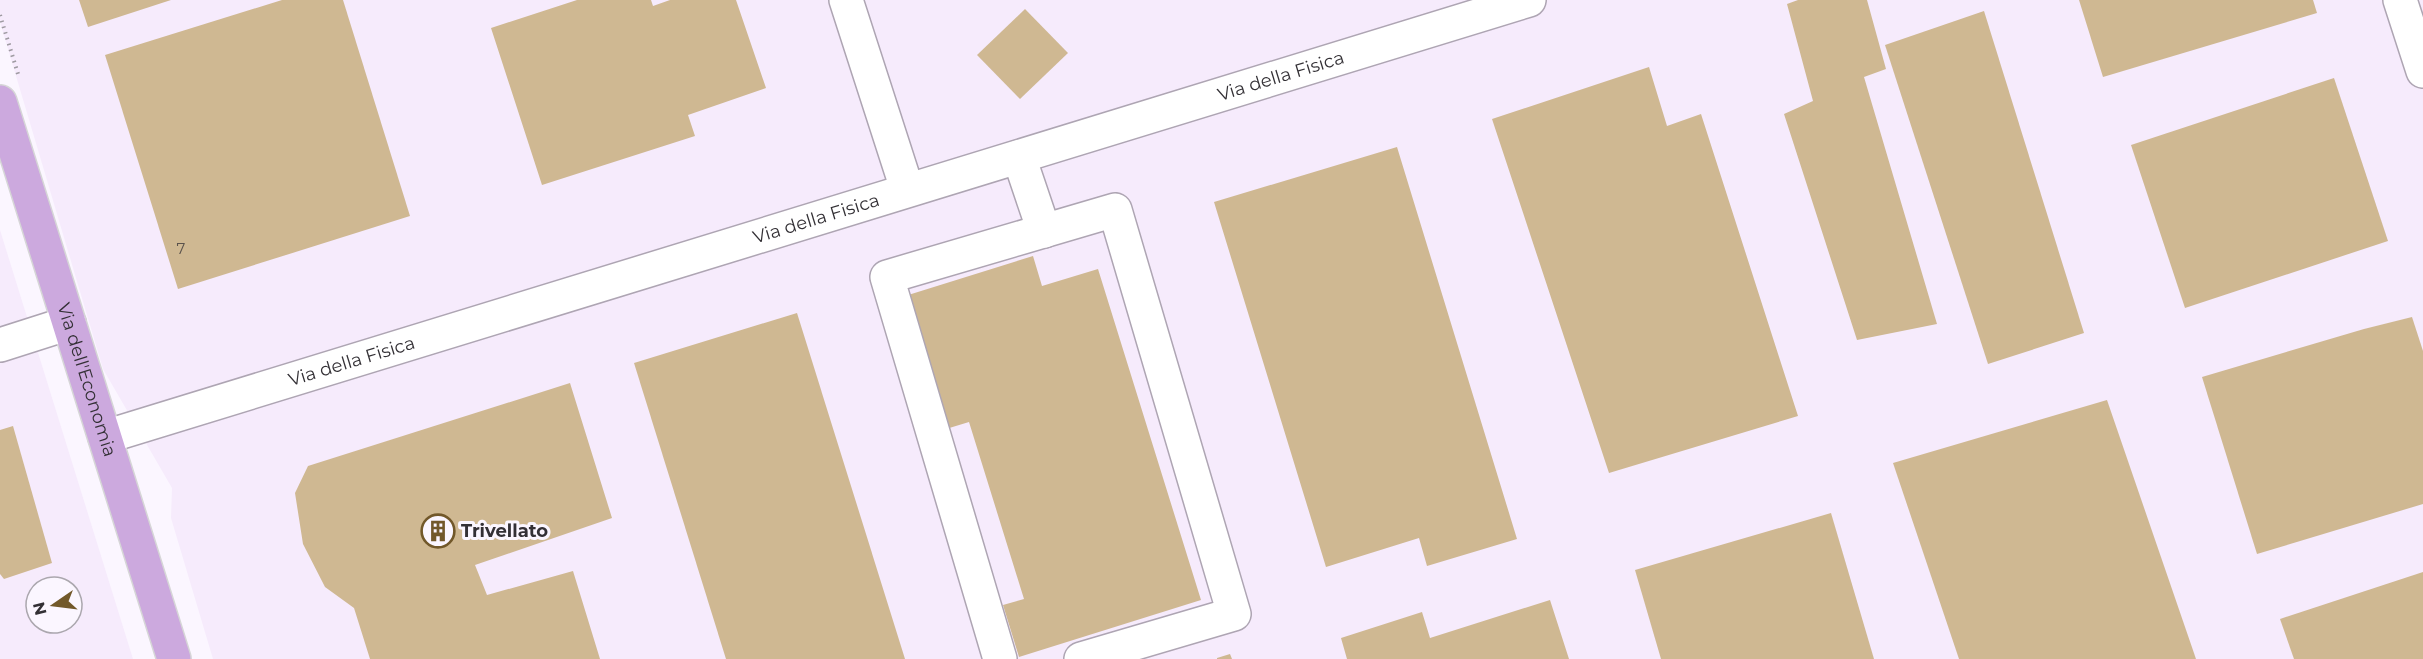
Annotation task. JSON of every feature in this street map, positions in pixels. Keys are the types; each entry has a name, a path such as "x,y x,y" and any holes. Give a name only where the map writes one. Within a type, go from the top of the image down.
{"main road":[{"name":"Via dell'Economia","path":"0,102 174,659"}],"street":[{"path":"846,0 907,189"},
{"name":"Via della Fisica","path":"105,437 1529,0"},
{"path":"2400,0 2423,71"},
{"path":"1019,157 1044,231"},
{"path":"1000,659 887,277 1115,210 1234,614 1081,659"},
{"path":"0,345 69,324"}],"shaded area":[{"path":"0,0 2423,0 2423,659 213,659 171,518 172,488 103,369 0,22"},
{"path":"0,230 133,659 0,659"}],"building":[{"path":"79,0 171,0 88,27"},
{"path":"282,0 343,0 410,216 178,289 105,55"},
{"path":"577,0 651,0 653,6 670,0 736,0 766,88 688,115 695,136 542,185 491,28"},
{"path":"1798,0 1867,0 1886,69 1864,77 1937,324 1857,340 1784,114 1813,101 1787,4"},
{"path":"2079,0 2313,0 2317,13 2103,77"},
{"path":"1025,9 1068,53 1020,99 977,55"},
{"path":"1984,11 2084,333 1988,364 1885,45"},
{"path":"1649,67 1667,126 1701,114 1798,416 1609,473 1492,119"},
{"path":"2334,78 2388,241 2185,308 2131,145"},
{"path":"1397,147 1517,539 1427,566 1419,538 1326,567 1214,202"},
{"path":"1033,256 1042,286 1098,269 1201,600 1019,657 1003,605 1024,599 969,422 946,429 905,296"},
{"path":"797,313 905,659 726,659 634,363"},
{"path":"2412,317 2423,351 2423,504 2257,554 2202,377"},
{"name":"Trivellato","path":"570,383 612,518 475,565 487,595 573,571 600,659 370,659 354,608 325,587 303,544 295,493 308,466"},
{"path":"2107,400 2196,659 1959,659 1893,463"},
{"path":"13,426 52,563 4,579 0,574 0,430"},
{"path":"1831,513 1874,659 1661,659 1635,570"},
{"path":"2423,572 2423,659 2294,659 2280,619"},
{"path":"1550,600 1569,659 1347,659 1341,638 1422,612 1430,638"},
{"path":"1230,654 1232,659 1217,659 1217,658"}],"place":[{"name":"Trivellato","path":"438,531"}]}
